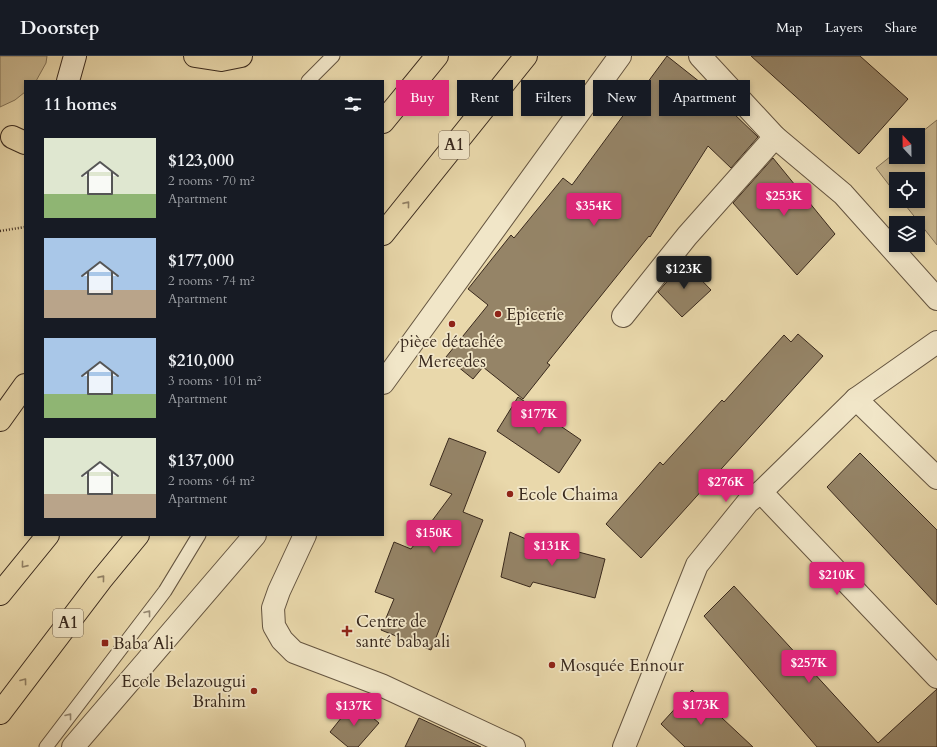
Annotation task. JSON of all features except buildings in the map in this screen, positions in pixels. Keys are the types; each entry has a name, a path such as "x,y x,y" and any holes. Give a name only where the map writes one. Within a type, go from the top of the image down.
{"highway":[{"path":"195,56 221,60 241,56"},
{"path":"384,121 437,56"},
{"name":"A1","path":"384,233 526,56"},
{"path":"0,420 24,386"},
{"path":"0,594 47,536"},
{"name":"A1","path":"0,712 101,580 137,536"}],"street":[{"path":"68,80 76,56"},
{"path":"384,382 620,56"},
{"path":"700,56 775,137 843,194 937,299"},
{"path":"623,316 687,236 775,137"},
{"path":"624,747 697,565 748,502 761,492 856,399 937,342"},
{"path":"856,399 937,478"},
{"path":"761,492 937,677"},
{"path":"73,747 254,536"},
{"path":"305,536 279,591 273,608 274,626 282,640 294,652 381,685 514,747"}],"lane":[{"path":"309,80 332,56"},
{"path":"46,747 165,591 197,536"}],"path":[{"path":"0,231 24,227"}],"shaded area":[{"path":"0,56 47,56 46,63 37,80 24,80 24,93 15,100 0,107"},
{"path":"937,120 937,245 925,230 925,216 914,216 908,208 925,208 925,172 889,172 889,185 876,168 889,158 889,164 925,164 925,129"}],"place":[{"name":"Epicerie","path":"498,314"},
{"name":"pièce détachée Mercedes","path":"452,324"},
{"name":"Ecole Chaima","path":"510,494"},
{"name":"Centre de santé baba ali","path":"347,631"},
{"name":"Baba Ali","path":"105,643"},
{"name":"Mosquée Ennour","path":"552,665"},
{"name":"Ecole Belazougui Brahim","path":"254,691"}]}
